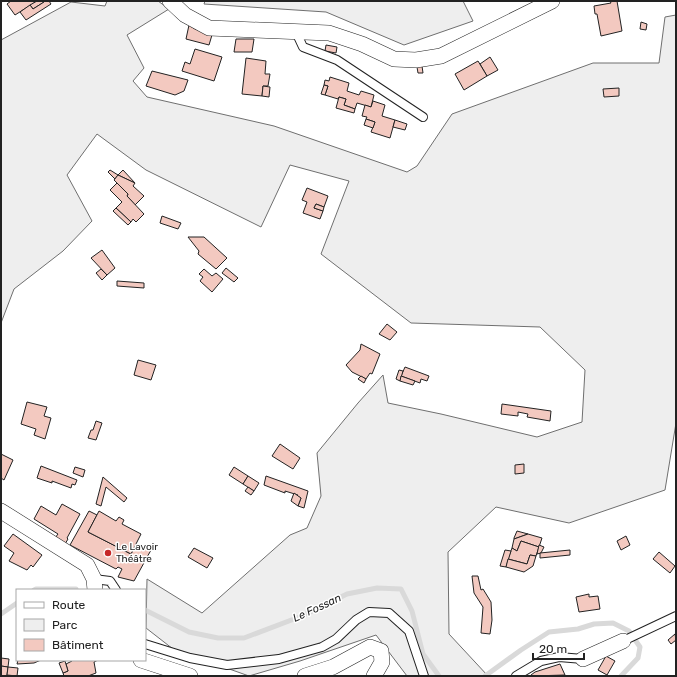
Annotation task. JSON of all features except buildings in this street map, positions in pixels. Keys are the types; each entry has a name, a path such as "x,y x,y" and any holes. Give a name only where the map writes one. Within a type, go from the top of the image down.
{"street":[{"path":"170,1 185,15 209,28 329,33 362,44 394,59 416,60 441,56 552,1"},
{"path":"1,511 87,565 95,584"},
{"path":"583,659 623,641"},
{"path":"305,676 332,667 370,647 381,651 382,662 374,676"},
{"path":"144,661 190,676"}],"lane":[{"path":"296,32 303,46 337,60 423,117"},
{"path":"95,584 110,581 115,589"},
{"path":"146,644 190,658 227,665 279,659 322,647 336,639 356,620 369,612 389,613 409,631 424,676"},
{"path":"623,641 676,616"},
{"path":"516,676 541,661 559,657 583,659"}],"green space":[{"path":"107,1 158,1 169,9 127,35 144,68 133,81 147,97 274,126 407,172 417,166 452,114 593,63 659,63 665,17 676,15 676,423 665,490 569,523 496,507 448,552 449,634 488,676 407,676 376,635 300,661 249,676 173,649 146,628 147,579 202,613 290,535 307,528 321,496 317,453 383,375 388,403 537,437 582,422 585,370 540,327 411,323 321,254 349,181 290,165 261,227 146,170 97,134 67,175 92,221 63,251 14,289 1,323 1,40 71,2 105,6"},
{"path":"205,1 463,1 473,21 404,45 326,12 204,4"}],"waterway":[{"name":"Le Fossan","path":"146,610 189,632 218,638 244,638 302,616 347,594 377,588 401,589 412,611 423,654 439,676"},
{"name":"Le Fossan","path":"36,589 76,589"},
{"name":"Le Fossan","path":"1,614 16,604"},
{"name":"Le Fossan","path":"485,676 549,632 578,629 594,624 613,623 629,631 640,647 638,658 621,676"}],"place":[{"name":"Le Lavoir Théâtre","path":"108,553"}]}
